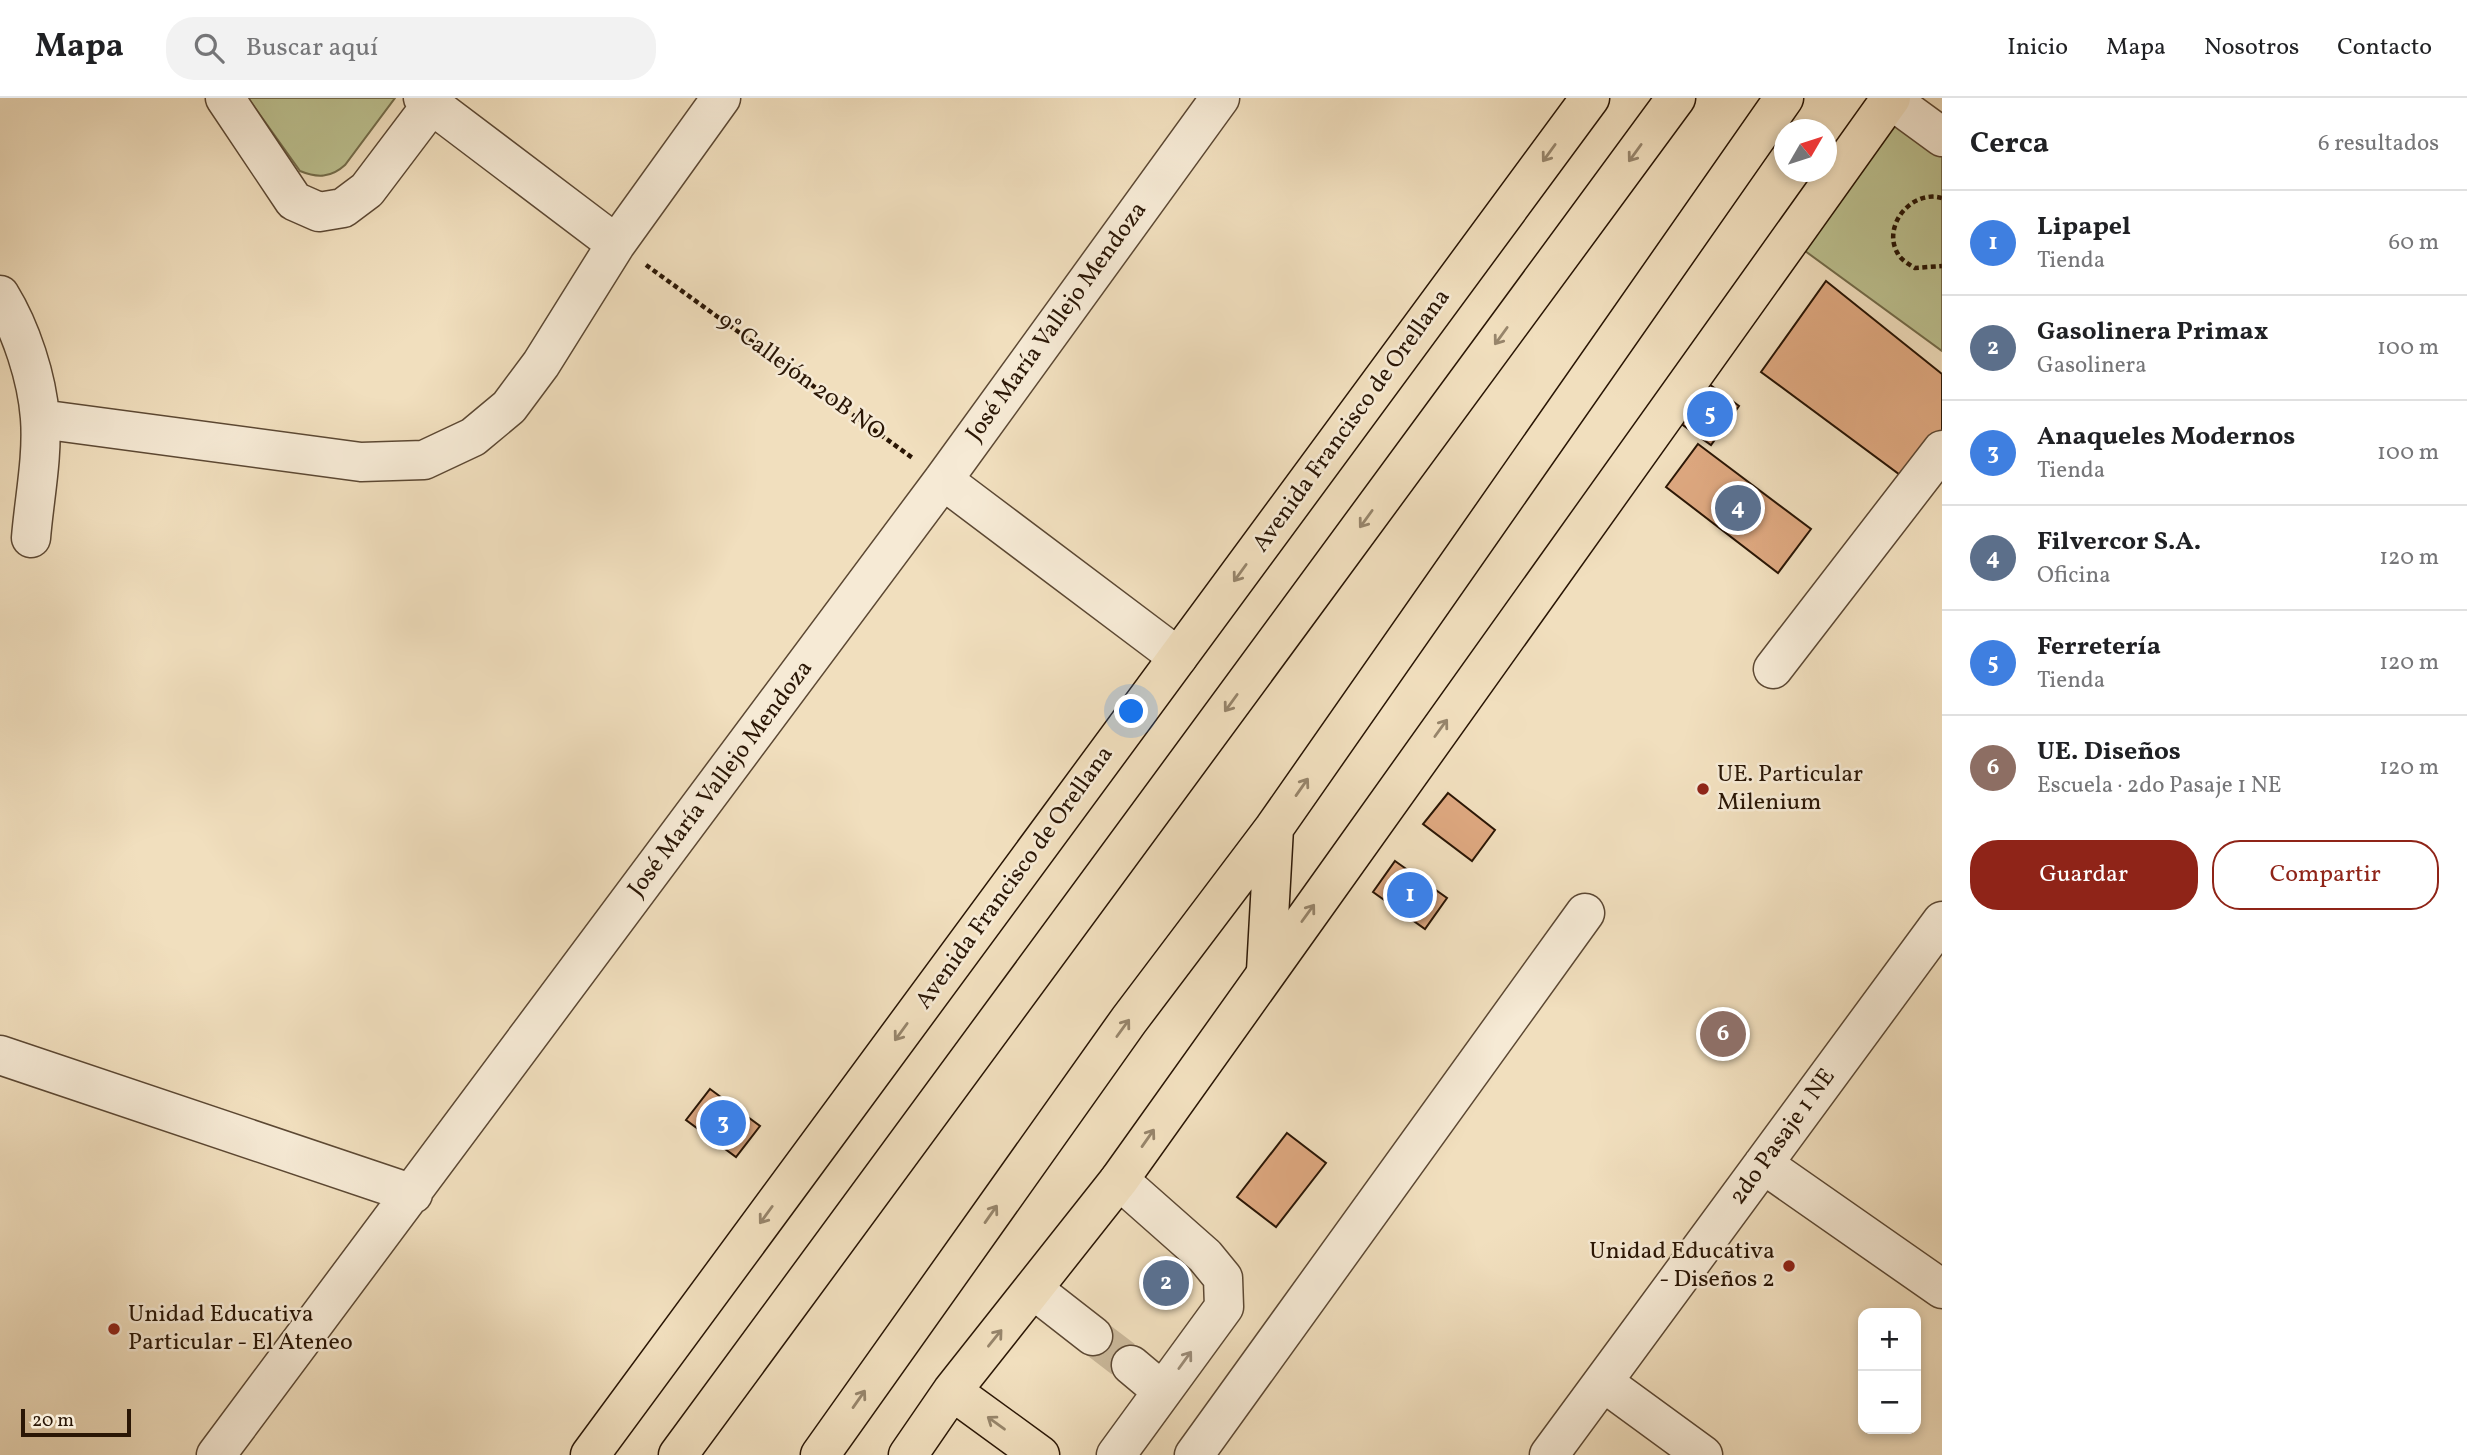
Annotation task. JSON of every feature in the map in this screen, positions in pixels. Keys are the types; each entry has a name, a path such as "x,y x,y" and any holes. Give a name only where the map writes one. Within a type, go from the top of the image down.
{"main road":[{"path":"678,1455 1676,98"},
{"path":"820,1455 1129,1020 1274,828 1784,98"},
{"path":"921,1450 952,1391 1119,1180 1890,99"},
{"name":"Avenida Francisco de Orellana","path":"590,1455 1178,657 1581,101"},
{"path":"1266,971 1274,828"},
{"path":"952,1391 1040,1455"}],"street":[{"path":"225,98 294,201 319,212 343,208 367,190 427,101 616,244"},
{"path":"40,419 360,463 424,460 473,438 509,407 541,364 616,244 721,98"},
{"name":"José María Vallejo Mendoza","path":"216,1455 943,480 1220,98"},
{"path":"1890,99 1942,137"},
{"path":"0,295 10,310 32,372 40,419 31,538"},
{"path":"1773,669 1942,450"},
{"path":"943,480 1178,657"},
{"path":"1194,1455 1585,913"},
{"name":"2do Pasaje 1 NE","path":"1549,1455 1763,1164 1938,936"},
{"path":"0,1055 413,1194"},
{"path":"1763,1164 1942,1289"},
{"path":"1116,1455 1224,1307 1223,1278 1205,1256 1119,1180"},
{"path":"1034,1290 1093,1336"},
{"path":"1131,1365 1162,1391"},
{"path":"1603,1382 1703,1455"}],"path":[{"path":"1942,198 1911,202 1899,215 1894,243 1898,255 1915,268 1942,266"},
{"name":"9° Callejón 20B NO","path":"616,244 943,480"}],"green space":[{"path":"248,98 395,98 345,165 334,172 318,176 300,171"},
{"path":"1890,99 1942,137 1942,351 1790,240 1831,182 1837,182 1837,174"}],"building":[{"path":"1826,281 1942,374 1942,439 1911,483 1761,372"},
{"path":"1709,384 1739,406 1711,445 1680,423"},
{"path":"1698,444 1811,529 1778,573 1666,487"},
{"path":"1448,793 1495,830 1472,861 1423,824"},
{"path":"1395,861 1447,898 1425,929 1373,892"},
{"path":"710,1089 760,1126 736,1157 686,1120"},
{"path":"1287,1133 1326,1163 1276,1227 1237,1197"}],"tunnel":[{"path":"1093,1336 1131,1365"}],"place":[{"name":"Ferretería","path":"1710,414"},
{"name":"Filvercor S.A.","path":"1738,508"},
{"name":"UE. Particular Milenium","path":"1703,789"},
{"name":"Lipapel","path":"1410,895"},
{"name":"UE. Diseños","path":"1723,1034"},
{"name":"Anaqueles Modernos","path":"723,1123"},
{"name":"Unidad Educativa - Diseños 2","path":"1789,1266"},
{"name":"Gasolinera Primax","path":"1166,1283"},
{"name":"Unidad Educativa Particular - El Ateneo","path":"114,1329"}]}
